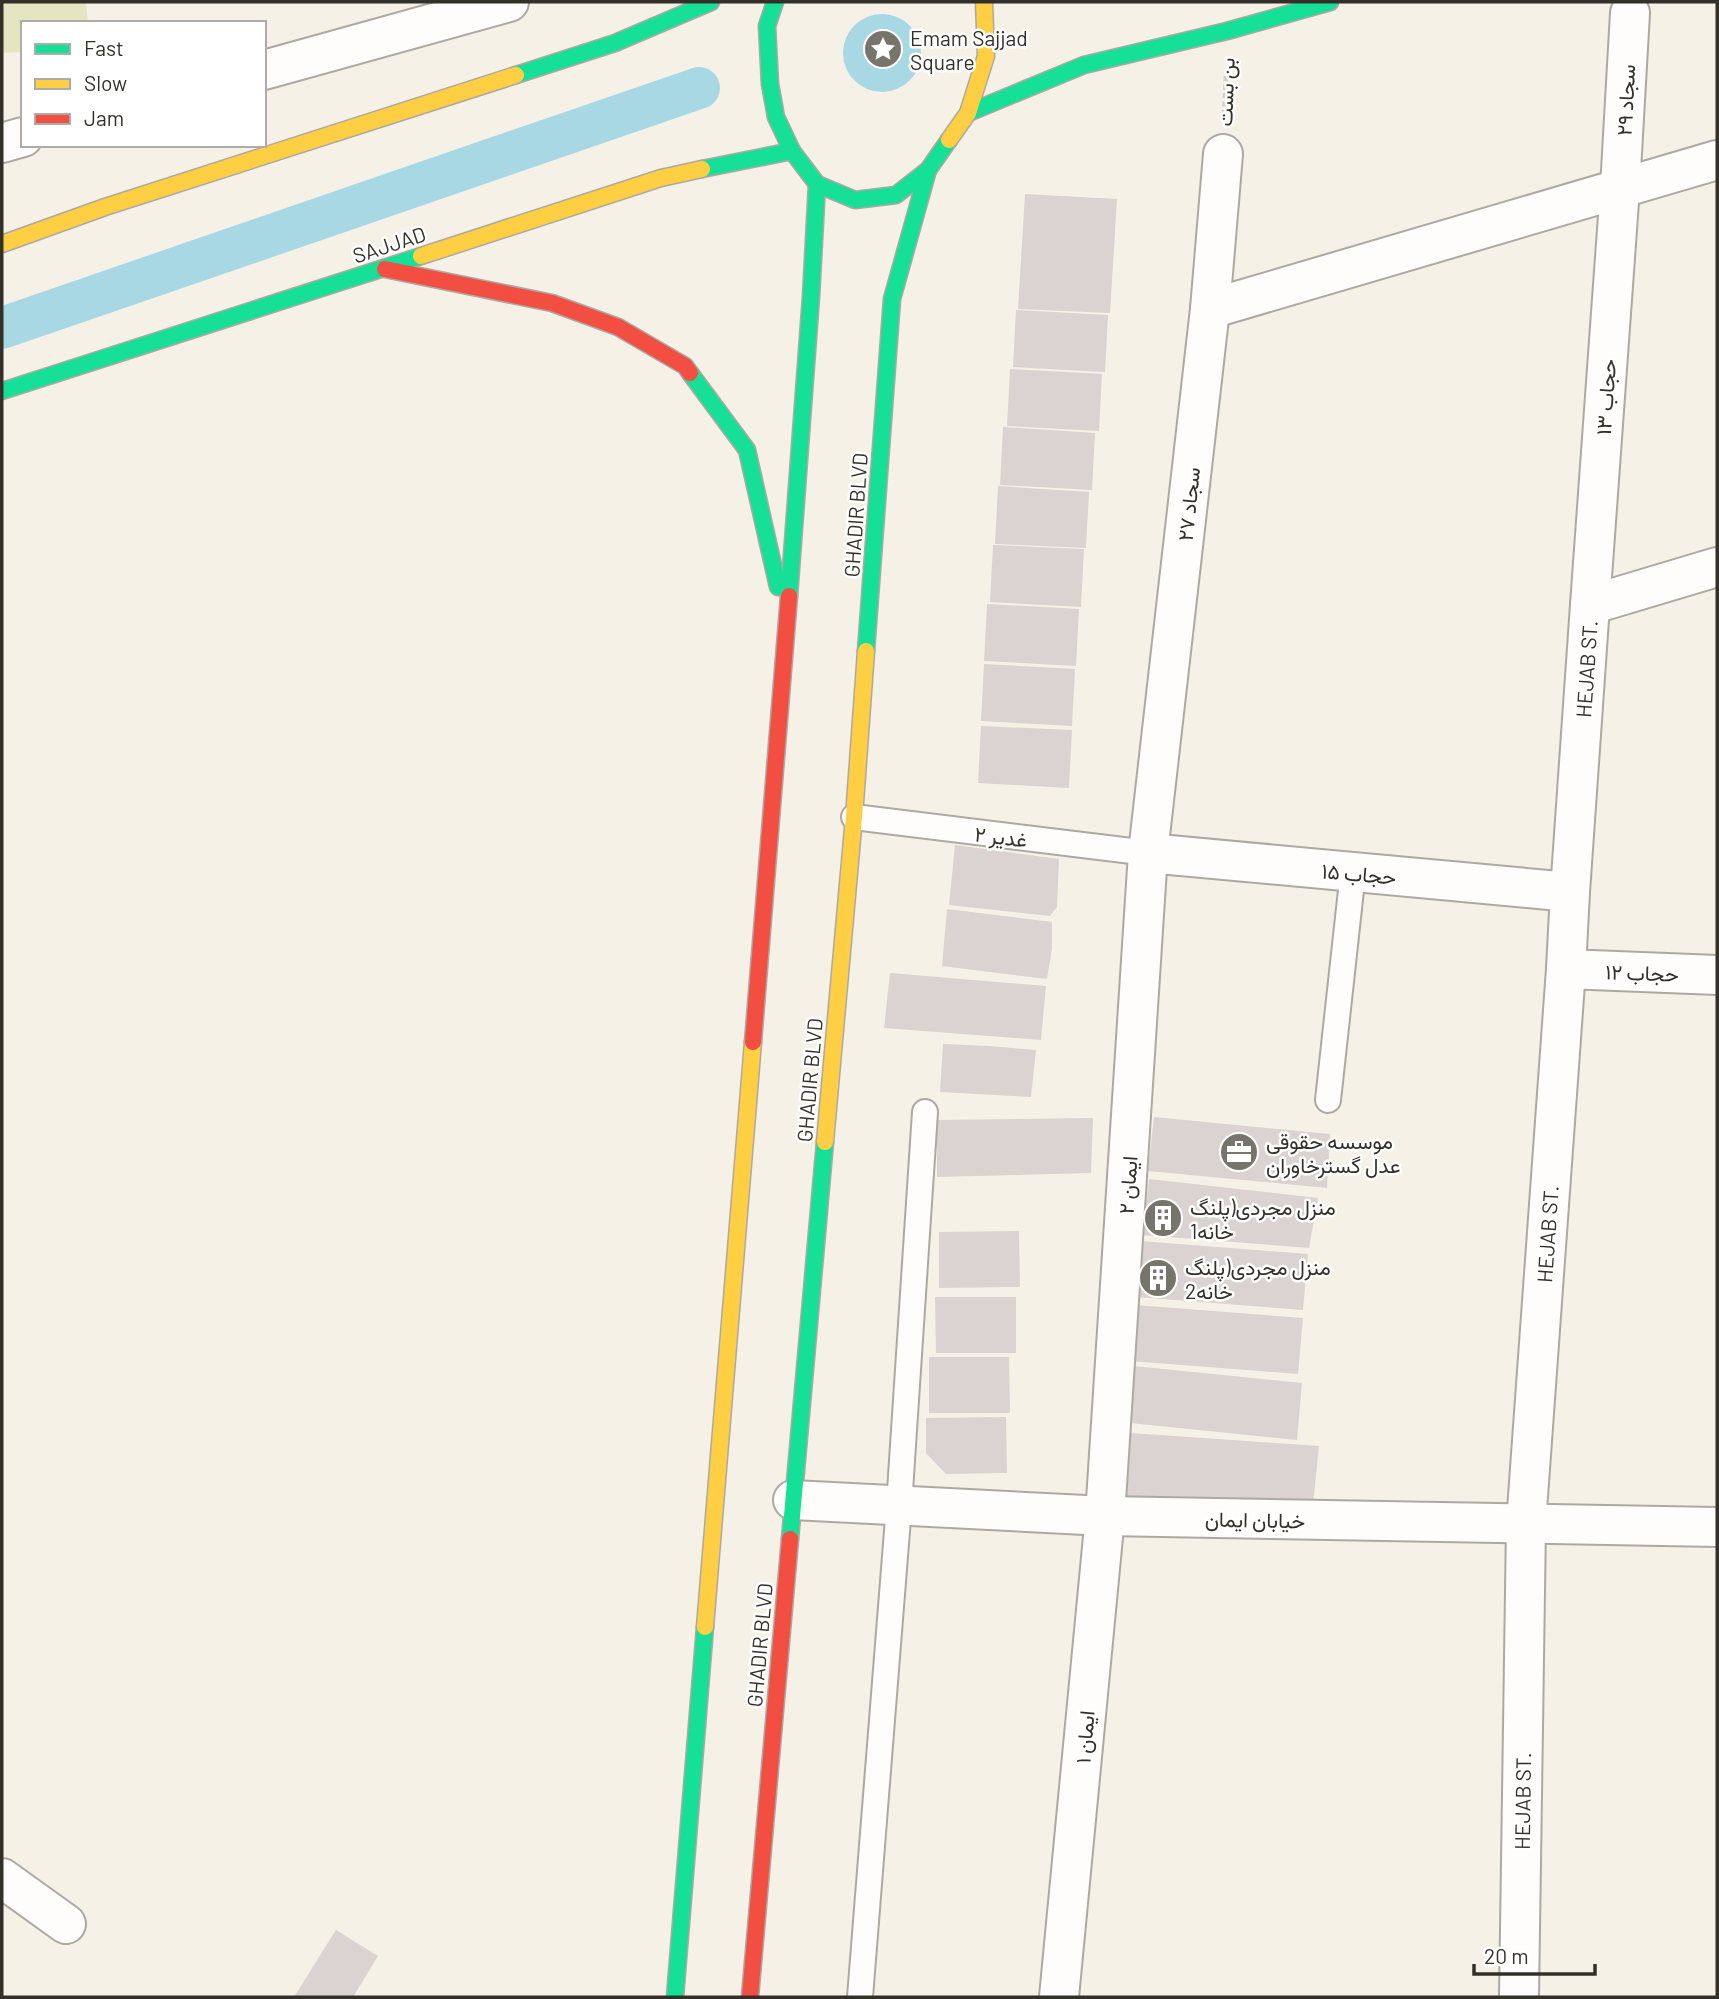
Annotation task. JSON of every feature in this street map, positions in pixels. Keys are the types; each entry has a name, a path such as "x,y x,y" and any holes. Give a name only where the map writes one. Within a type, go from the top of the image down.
{"main road":[{"path":"2,244 105,207 615,43 711,2"},
{"path":"775,2 767,26 770,84 776,117 792,151 817,184 855,200 896,195 928,170 968,113 986,56 984,2"},
{"path":"968,113 1083,65 1227,31 1330,2"},
{"name":"SAJJAD","path":"2,391 661,178 792,151"},
{"name":"GHADIR BLVD","path":"750,1997 854,817 892,299 928,170"},
{"path":"675,1997 787,629 817,184"},
{"path":"383,268 552,303 618,327 685,366 747,450 787,629"}],"street":[{"path":"266,69 509,2"},
{"name":"سجاد ۲۹","path":"1620,188 1630,13"},
{"path":"2,143 21,138"},
{"name":"سجاد ۲۷","path":"1148,853 1210,309 1223,154"},
{"path":"1210,309 1717,160"},
{"name":"حجاب ۱۳","path":"1590,605 1620,188"},
{"name":"HEJAB ST.","path":"1519,1997 1526,1524 1590,605 1717,567"},
{"name":"حجاب ۱۵","path":"1148,853 1570,892"},
{"name":"ایمان ۲","path":"1105,1516 1148,853"},
{"name":"حجاب ۱۲","path":"1566,969 1717,975"},
{"name":"خیابان ایمان","path":"793,1500 1105,1516 1717,1527"},
{"name":"ایمان ۱","path":"1059,1997 1105,1516"},
{"path":"2,1878 66,1924"}],"lane":[{"name":"غدیر ۲","path":"854,817 1148,853"},
{"path":"1328,1100 1353,872"},
{"path":"860,1997 899,1506 925,1112"}],"path":[{"name":"بن بست","path":"1223,154 1227,31"}],"green space":[{"path":"2,2 86,2 88,21 21,21 21,52 2,53"}],"water":[{"path":"882,14 897,17 910,25 918,38 921,53 918,68 910,81 897,89 882,92 867,89 854,81 846,68 843,53 846,38 854,25 867,17"}],"building":[{"path":"1025,194 1117,199 1110,313 1018,309"},
{"path":"1016,310 1108,315 1105,372 1013,367"},
{"path":"1010,369 1102,374 1099,431 1007,426"},
{"path":"1003,427 1095,433 1092,490 1000,485"},
{"path":"998,486 1089,492 1086,548 995,544"},
{"path":"993,545 1084,549 1081,607 990,602"},
{"path":"987,604 1079,609 1076,666 984,661"},
{"path":"984,664 1075,669 1072,726 981,721"},
{"path":"981,726 1072,730 1069,788 978,783"},
{"path":"955,845 1059,859 1057,907 1050,916 949,905"},
{"path":"947,909 1052,922 1052,949 1047,979 942,966"},
{"path":"890,973 1046,986 1041,1040 884,1028"},
{"path":"943,1044 1036,1050 1031,1097 940,1092"},
{"name":"موسسه حقوقی عدل گسترخاوران","path":"1154,1117 1330,1134 1327,1188 1148,1171"},
{"path":"1093,1118 1091,1173 937,1177 937,1120"},
{"path":"1149,1179 1318,1198 1309,1248 1142,1235"},
{"path":"1019,1231 1020,1287 939,1288 939,1232"},
{"path":"1141,1241 1308,1254 1303,1310 1136,1297"},
{"path":"935,1297 1016,1297 1016,1353 936,1353"},
{"path":"1136,1305 1303,1318 1298,1374 1130,1361"},
{"path":"929,1357 1009,1357 1010,1413 929,1413"},
{"path":"1134,1366 1302,1383 1297,1440 1130,1423"},
{"path":"1006,1417 1007,1473 946,1474 926,1453 926,1418"},
{"path":"1131,1433 1319,1446 1312,1513 1126,1505"},
{"path":"336,1930 378,1956 353,1997 294,1997"}],"waterway":[{"path":"2,328 699,88"}],"traffic: fast":[{"path":"516,75 615,43 711,2"},
{"path":"775,2 767,26 770,84 776,117 792,151 817,184 855,200 896,195 928,170 949,140"},
{"path":"968,113 1084,65 1227,31 1330,2"},
{"path":"702,169 792,151"},
{"path":"866,651 892,299 928,170"},
{"path":"789,596 817,184"},
{"path":"2,391 421,256"},
{"path":"690,373 747,450 778,587"},
{"path":"790,1539 825,1142"},
{"path":"675,1997 705,1627"}],"traffic: slow":[{"path":"949,140 968,113 986,56 984,2"},
{"path":"2,244 105,207 516,75"},
{"path":"421,256 661,178 702,169"},
{"path":"825,1142 866,651"},
{"path":"705,1627 753,1042"}],"traffic: jam":[{"path":"385,269 552,303 618,327 685,366 690,373"},
{"path":"753,1042 789,596"},
{"path":"750,1997 790,1539"}],"place":[{"name":"Emam Sajjad Square","path":"883,49"},
{"name":"موسسه حقوقی عدل گسترخاوران","path":"1239,1152"},
{"name":"منزل مجردی(پلنگ خانه1","path":"1163,1218"},
{"name":"منزل مجردی(پلنگ خانه2","path":"1158,1278"}]}
